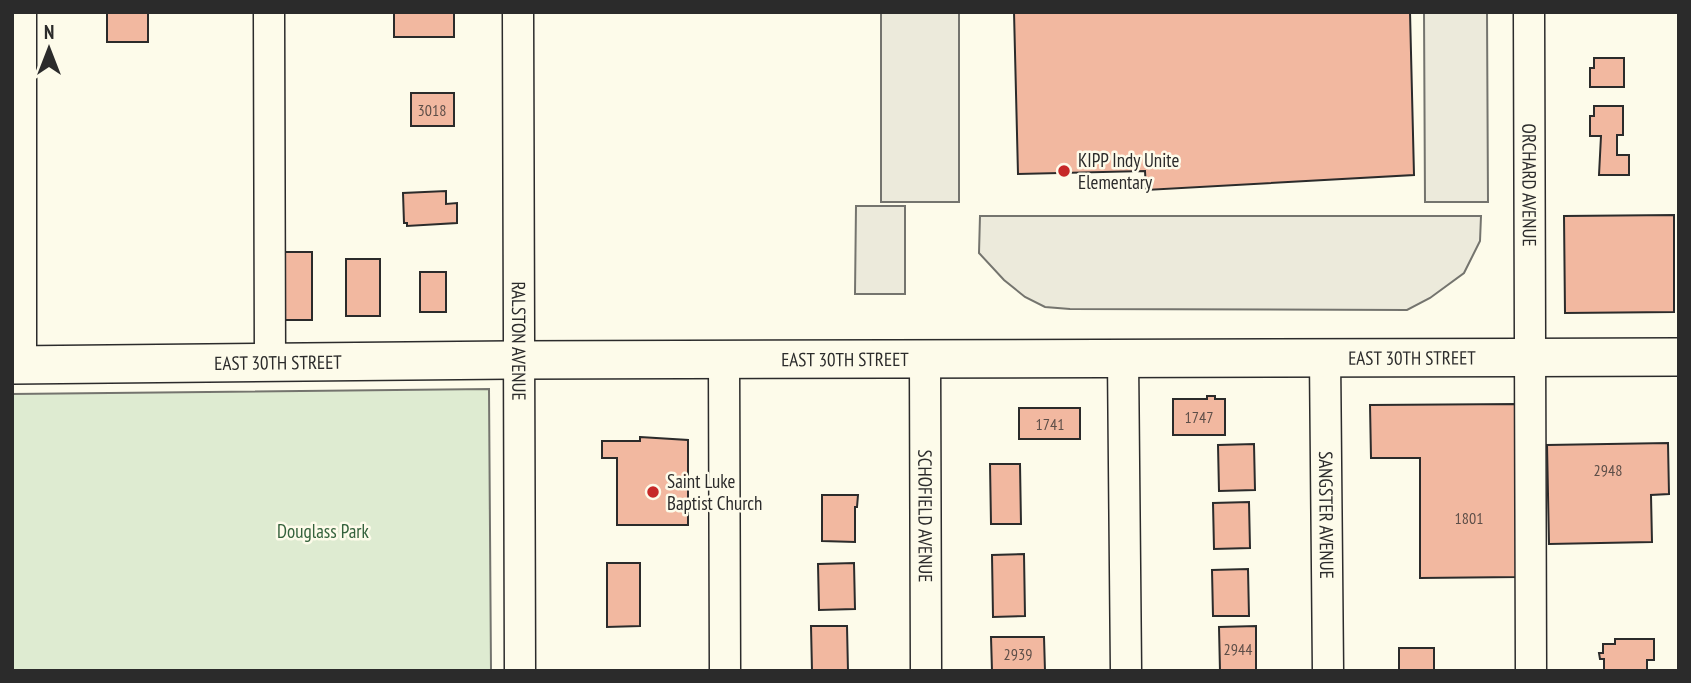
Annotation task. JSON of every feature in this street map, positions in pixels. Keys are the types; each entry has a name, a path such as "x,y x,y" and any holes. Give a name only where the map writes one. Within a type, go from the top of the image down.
{"main road":[{"name":"EAST 30TH STREET","path":"17,365 517,360 1679,357"}],"street":[{"path":"17,365 21,12"},
{"path":"269,12 270,362"},
{"name":"RALSTON AVENUE","path":"518,12 520,671"},
{"name":"ORCHARD AVENUE","path":"1529,12 1531,671"},
{"name":"SANGSTER AVENUE","path":"1325,357 1328,671"},
{"path":"1123,359 1126,671"},
{"path":"724,360 725,671"},
{"name":"SCHOFIELD AVENUE","path":"925,360 926,671"}],"green space":[{"name":"Douglass Park","path":"489,389 491,671 12,671 12,394"}],"shaded area":[{"path":"881,12 959,12 959,202 881,202"},
{"path":"1424,12 1487,12 1488,202 1425,202"},
{"path":"856,206 905,206 905,294 855,294"},
{"path":"980,216 1481,216 1480,241 1464,273 1430,298 1407,310 1045,307 1025,297 1004,280 979,253"}],"building":[{"path":"107,12 148,12 148,42 107,42"},
{"path":"394,12 454,12 454,37 394,37"},
{"path":"1014,12 1410,12 1414,175 1146,190 1145,171 1018,174"},
{"path":"1594,58 1624,58 1624,87 1590,87 1590,68 1594,68"},
{"path":"411,93 454,93 454,126 411,126"},
{"path":"1594,106 1623,106 1623,135 1617,135 1617,155 1629,155 1629,175 1599,175 1601,136 1590,136 1590,116 1594,116"},
{"path":"446,191 446,204 457,203 457,223 407,226 407,223 404,223 403,193"},
{"path":"1674,215 1674,312 1565,313 1564,216"},
{"path":"281,252 312,252 312,320 280,320"},
{"path":"346,259 380,259 380,316 346,316"},
{"path":"420,272 446,272 446,312 420,312"},
{"path":"1207,396 1225,399 1225,435 1173,435 1173,399 1207,399"},
{"path":"1517,404 1518,577 1420,578 1420,458 1371,458 1370,405"},
{"path":"1019,408 1080,408 1080,439 1019,439"},
{"name":"Saint Luke Baptist Church","path":"640,437 688,440 688,525 617,525 617,458 602,458 602,441 640,441"},
{"path":"1668,443 1669,494 1651,495 1652,542 1549,544 1547,445"},
{"path":"1254,444 1255,490 1219,491 1218,445"},
{"path":"990,464 1020,464 1021,524 991,524"},
{"path":"822,495 858,495 855,507 855,542 822,541"},
{"path":"1249,502 1250,548 1214,549 1213,503"},
{"path":"1024,554 1025,616 993,617 992,555"},
{"path":"607,563 640,563 640,626 607,627"},
{"path":"854,563 855,609 819,610 818,564"},
{"path":"1248,569 1249,616 1213,616 1212,570"},
{"path":"811,626 847,626 848,671 812,671"},
{"path":"1256,626 1256,671 1220,671 1219,627"},
{"path":"991,637 1044,637 1045,671 992,671"},
{"path":"1615,639 1654,639 1654,660 1647,660 1647,671 1604,670 1604,659 1600,659 1599,653 1603,653 1603,644 1615,644"},
{"path":"1399,648 1434,648 1434,671 1399,671"}],"place":[{"name":"KIPP Indy Unite Elementary","path":"1064,171"},
{"name":"Saint Luke Baptist Church","path":"653,492"}]}
